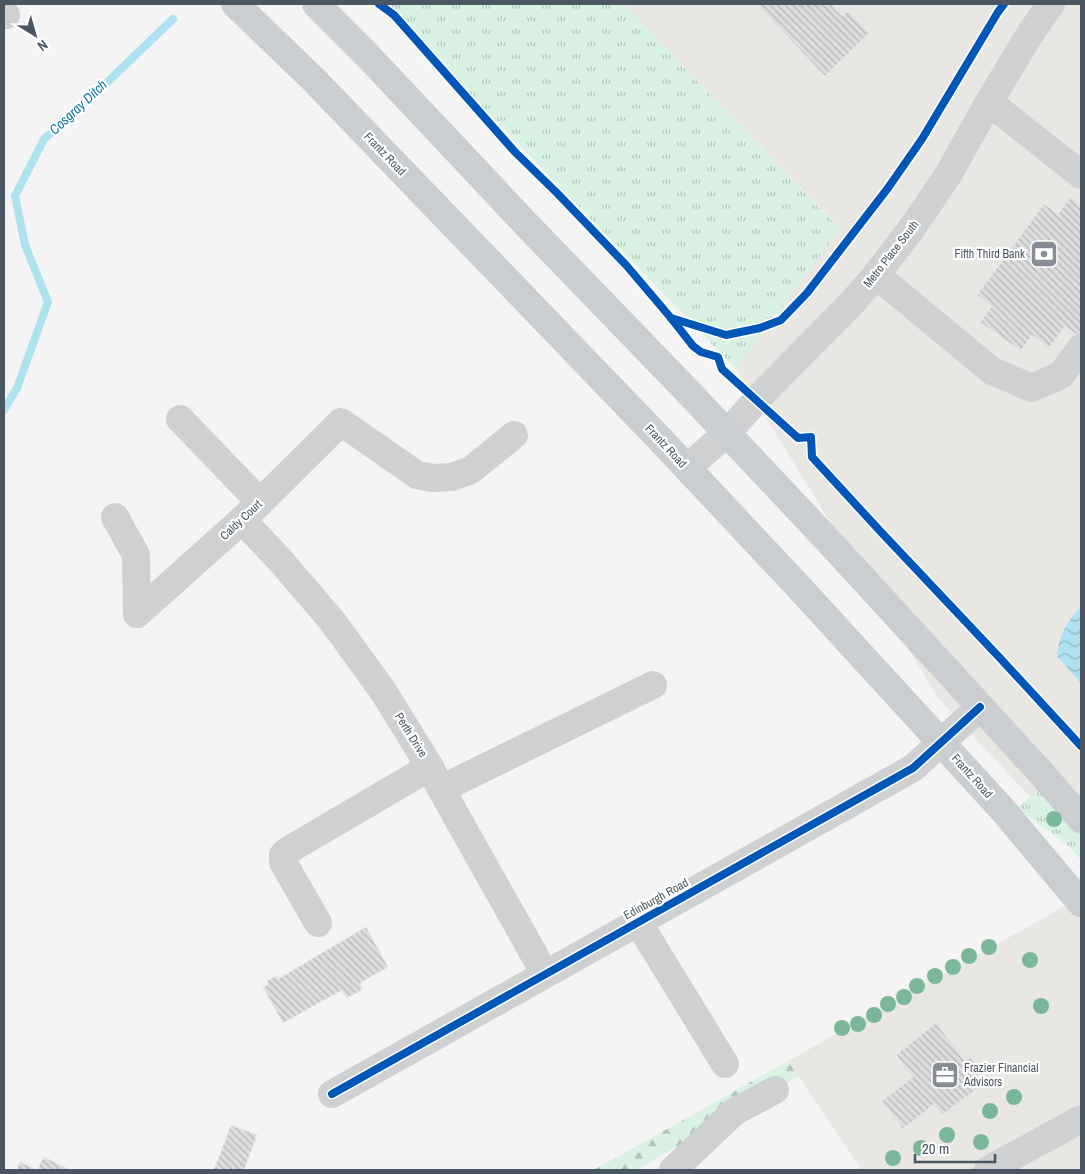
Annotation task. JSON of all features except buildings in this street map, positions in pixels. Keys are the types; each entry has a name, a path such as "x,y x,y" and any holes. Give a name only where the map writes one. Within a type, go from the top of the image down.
{"main road":[{"name":"Frantz Road","path":"235,4 313,79 643,420 1002,809 1081,903"},
{"path":"316,4 682,384 840,554 1081,819"}],"street":[{"name":"Metro Place South","path":"687,468 727,433 876,276 948,175 989,102 1030,34 1051,4"},
{"path":"989,102 1081,175"},
{"path":"876,276 992,371 1032,388 1061,375 1081,348"},
{"name":"Perth Drive","path":"180,419 251,511 280,560 333,622 383,690 436,778 545,974"},
{"name":"Caldy Court","path":"114,517 136,555 137,614 251,511 341,422 417,475 432,478 452,477 471,470 514,435"},
{"path":"318,923 283,862 283,855 287,851 436,778 653,685"},
{"name":"Edinburgh Road","path":"332,1094 913,768 980,707"},
{"path":"638,922 725,1064"},
{"path":"672,1170 734,1112 775,1090"},
{"path":"988,1170 1081,1119"}],"shaded area":[{"path":"623,4 1081,4 1081,852 939,699 736,369 840,228"},
{"path":"1081,897 1081,1170 862,1170 788,1061"}],"green space":[{"path":"383,4 623,4 840,229 736,369"},
{"path":"1038,790 1081,840 1081,860 1070,847 1017,808"},
{"path":"788,1061 799,1076 636,1170 594,1170"}],"water":[{"path":"1081,607 1081,683 1057,656 1059,642 1064,629"}],"waterway":[{"name":"Cosgray Ditch","path":"4,410 17,388 48,302 25,245 15,196 44,139 97,92 173,19"}],"cycle path":[{"path":"379,4 394,15 515,152 626,265 693,346 701,352 718,357 722,369 798,438 811,437 812,457 1081,746"},
{"path":"671,318 726,335 760,328 781,320 807,293 888,188 922,139 1004,4"},
{"path":"332,1094 913,768 980,707"}],"place":[{"name":"Fifth Third Bank","path":"1044,254"},
{"name":"Frazier Financial Advisors","path":"945,1075"}]}
